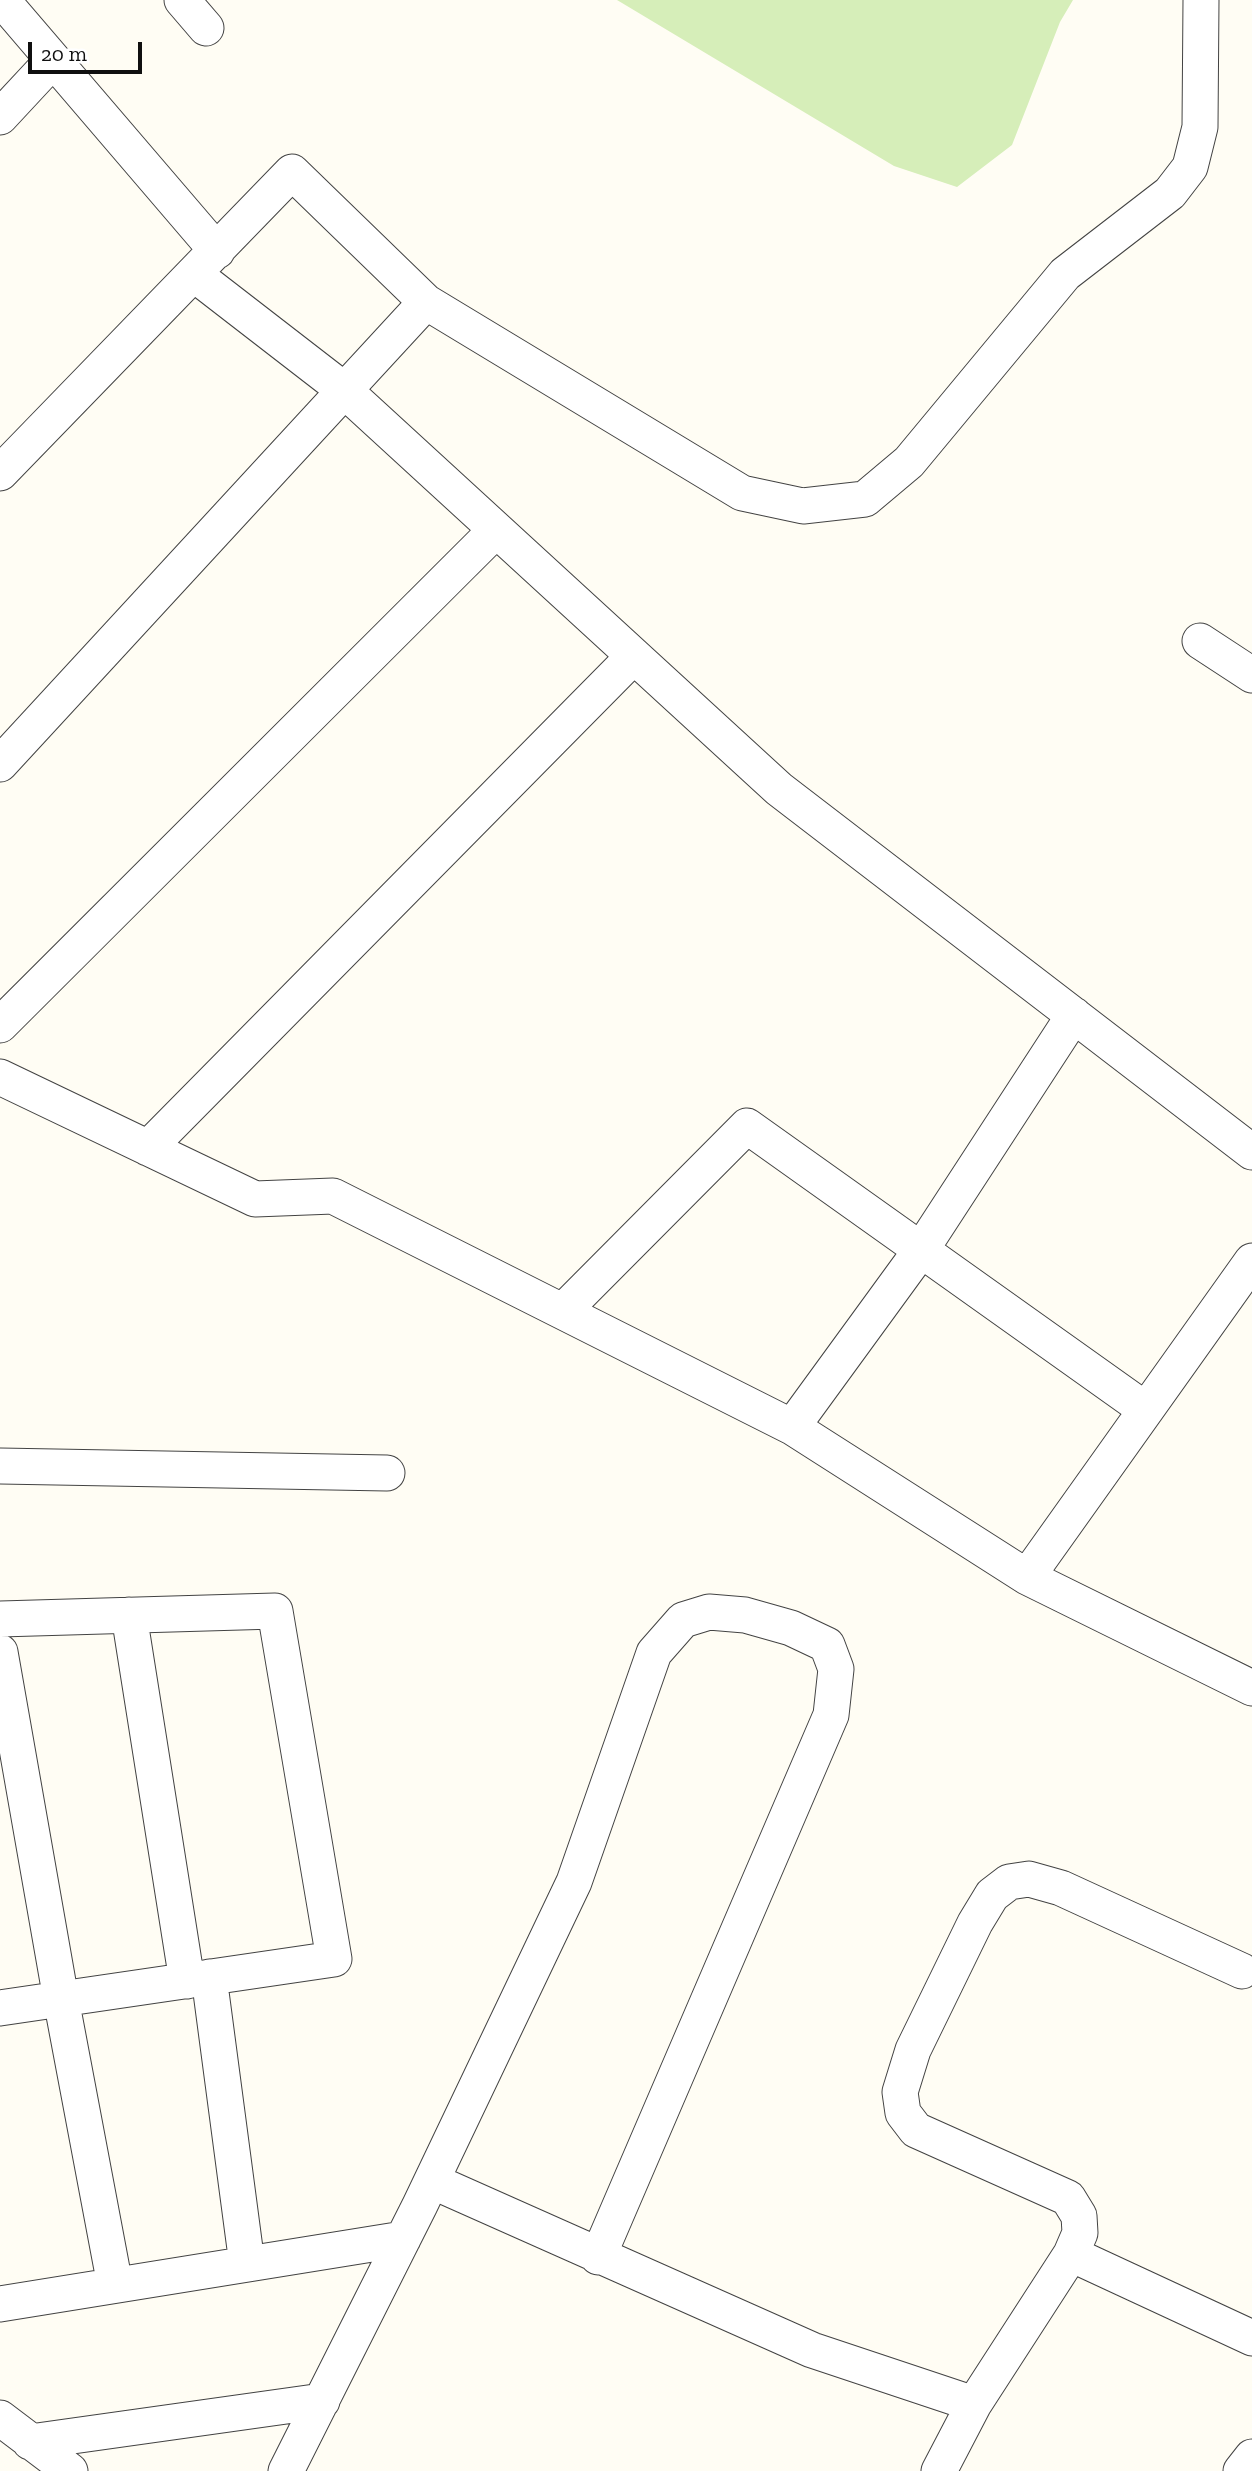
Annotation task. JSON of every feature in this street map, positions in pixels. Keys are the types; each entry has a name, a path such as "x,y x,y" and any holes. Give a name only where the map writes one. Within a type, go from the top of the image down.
{"street":[{"path":"2,0 53,60 205,262 779,789 1252,1152"},
{"path":"182,0 206,28"},
{"path":"0,473 292,172 426,302 742,494 803,506 865,499 909,461 1065,274 1170,192 1190,167 1200,127 1201,0"},
{"path":"0,117 53,60"},
{"path":"0,764 426,302"},
{"path":"0,1025 496,530"},
{"path":"1200,641 1252,675"},
{"path":"148,1148 634,656"},
{"path":"792,1427 921,1250 1074,1015"},
{"path":"0,1077 254,1199 332,1196 792,1427 1027,1577 1252,1688"},
{"path":"563,1311 747,1126 1146,1410"},
{"path":"1027,1577 1252,1261"},
{"path":"0,1466 387,1473"},
{"path":"0,1619 275,1611 334,1959 0,2008"},
{"path":"286,2471 432,2181 574,1882 654,1653 683,1620 709,1612 745,1615 791,1628 827,1645 836,1669 831,1715 598,2257"},
{"path":"130,1615 198,1979 247,2264"},
{"path":"0,1651 115,2285"},
{"path":"939,2471 974,2404 1071,2254 1080,2233 1079,2216 1068,2198 916,2130 903,2113 900,2092 913,2050 975,1923 992,1895 1009,1882 1029,1880 1060,1888 1249,1968"},
{"path":"432,2181 812,2350 974,2404"},
{"path":"0,2304 403,2239"},
{"path":"1071,2254 1252,2338"},
{"path":"30,2442 322,2401"},
{"path":"0,2418 70,2471"},
{"path":"1241,2471 1252,2457"}],"green space":[{"path":"617,0 1073,0 1060,22 1012,145 957,187 894,166"}]}
